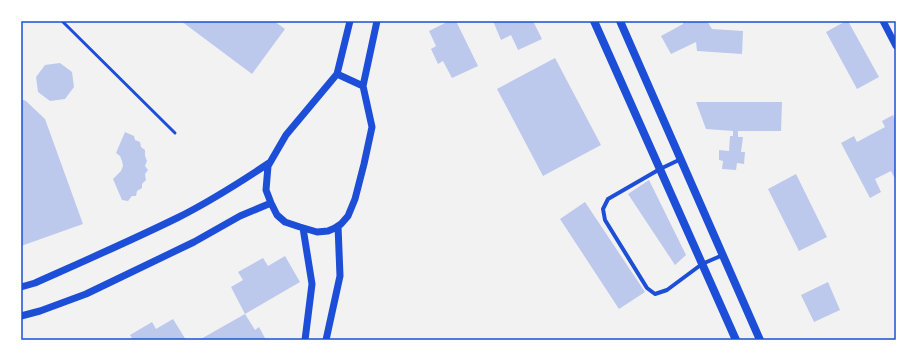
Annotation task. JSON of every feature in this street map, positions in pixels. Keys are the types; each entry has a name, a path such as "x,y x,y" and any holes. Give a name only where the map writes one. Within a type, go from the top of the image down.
{"main road":[{"path":"594,21 736,340"},
{"path":"620,21 760,340"}],"street":[{"path":"350,21 337,74 286,135 268,166 266,190 277,214 285,222 317,232 328,231 338,226 348,216 355,199 372,126 363,86 377,21"},
{"path":"883,21 896,46"},
{"path":"337,74 363,86"},
{"path":"681,159 660,169 608,199 603,209 605,220 647,288 655,294 666,290 702,264 723,255"},
{"path":"21,287 35,283 178,217 239,183 269,163"},
{"path":"21,316 40,311 86,294 194,242 240,216 271,203"},
{"path":"326,340 340,276 338,226"},
{"path":"303,228 312,284 305,340"}],"lane":[{"path":"62,21 175,132"}],"building":[{"path":"181,21 274,21 285,29 252,74"},
{"path":"449,21 456,21 478,66 452,78 443,61 438,64 431,49 436,46 429,31"},
{"path":"493,21 533,21 542,39 518,50 511,35 501,40"},
{"path":"683,21 707,21 712,29 743,31 742,54 697,51 696,42 671,54 661,36 683,24"},
{"path":"848,21 879,77 857,89 826,32"},
{"path":"555,58 601,145 543,176 497,89"},
{"path":"60,63 72,72 74,87 65,99 50,101 38,92 36,77 45,65"},
{"path":"21,99 26,101 45,119 83,224 21,246"},
{"path":"696,102 782,102 781,131 738,131 738,137 743,137 741,152 745,152 744,164 737,163 736,170 722,169 723,161 719,160 719,150 729,151 730,136 733,136 733,131 706,129"},
{"path":"893,115 896,122 896,176 894,177 891,171 875,179 881,192 870,198 841,143 854,136 857,142 885,127 882,121"},
{"path":"125,132 134,136 135,140 140,142 141,147 145,150 147,161 145,166 148,170 145,174 146,180 142,184 142,188 137,191 136,196 132,196 128,201 122,200 113,179 121,171 123,166 120,156 116,153"},
{"path":"796,174 827,237 799,251 768,189"},
{"path":"649,180 686,255 675,265 628,194"},
{"path":"585,202 645,292 619,309 560,219"},
{"path":"285,256 300,282 245,314 231,287 243,280 238,272 263,258 268,266"},
{"path":"828,282 840,310 814,322 801,295"},
{"path":"245,314 255,330 259,327 266,340 199,340"},
{"path":"173,319 186,340 133,340 130,335 152,322 156,329"}]}
